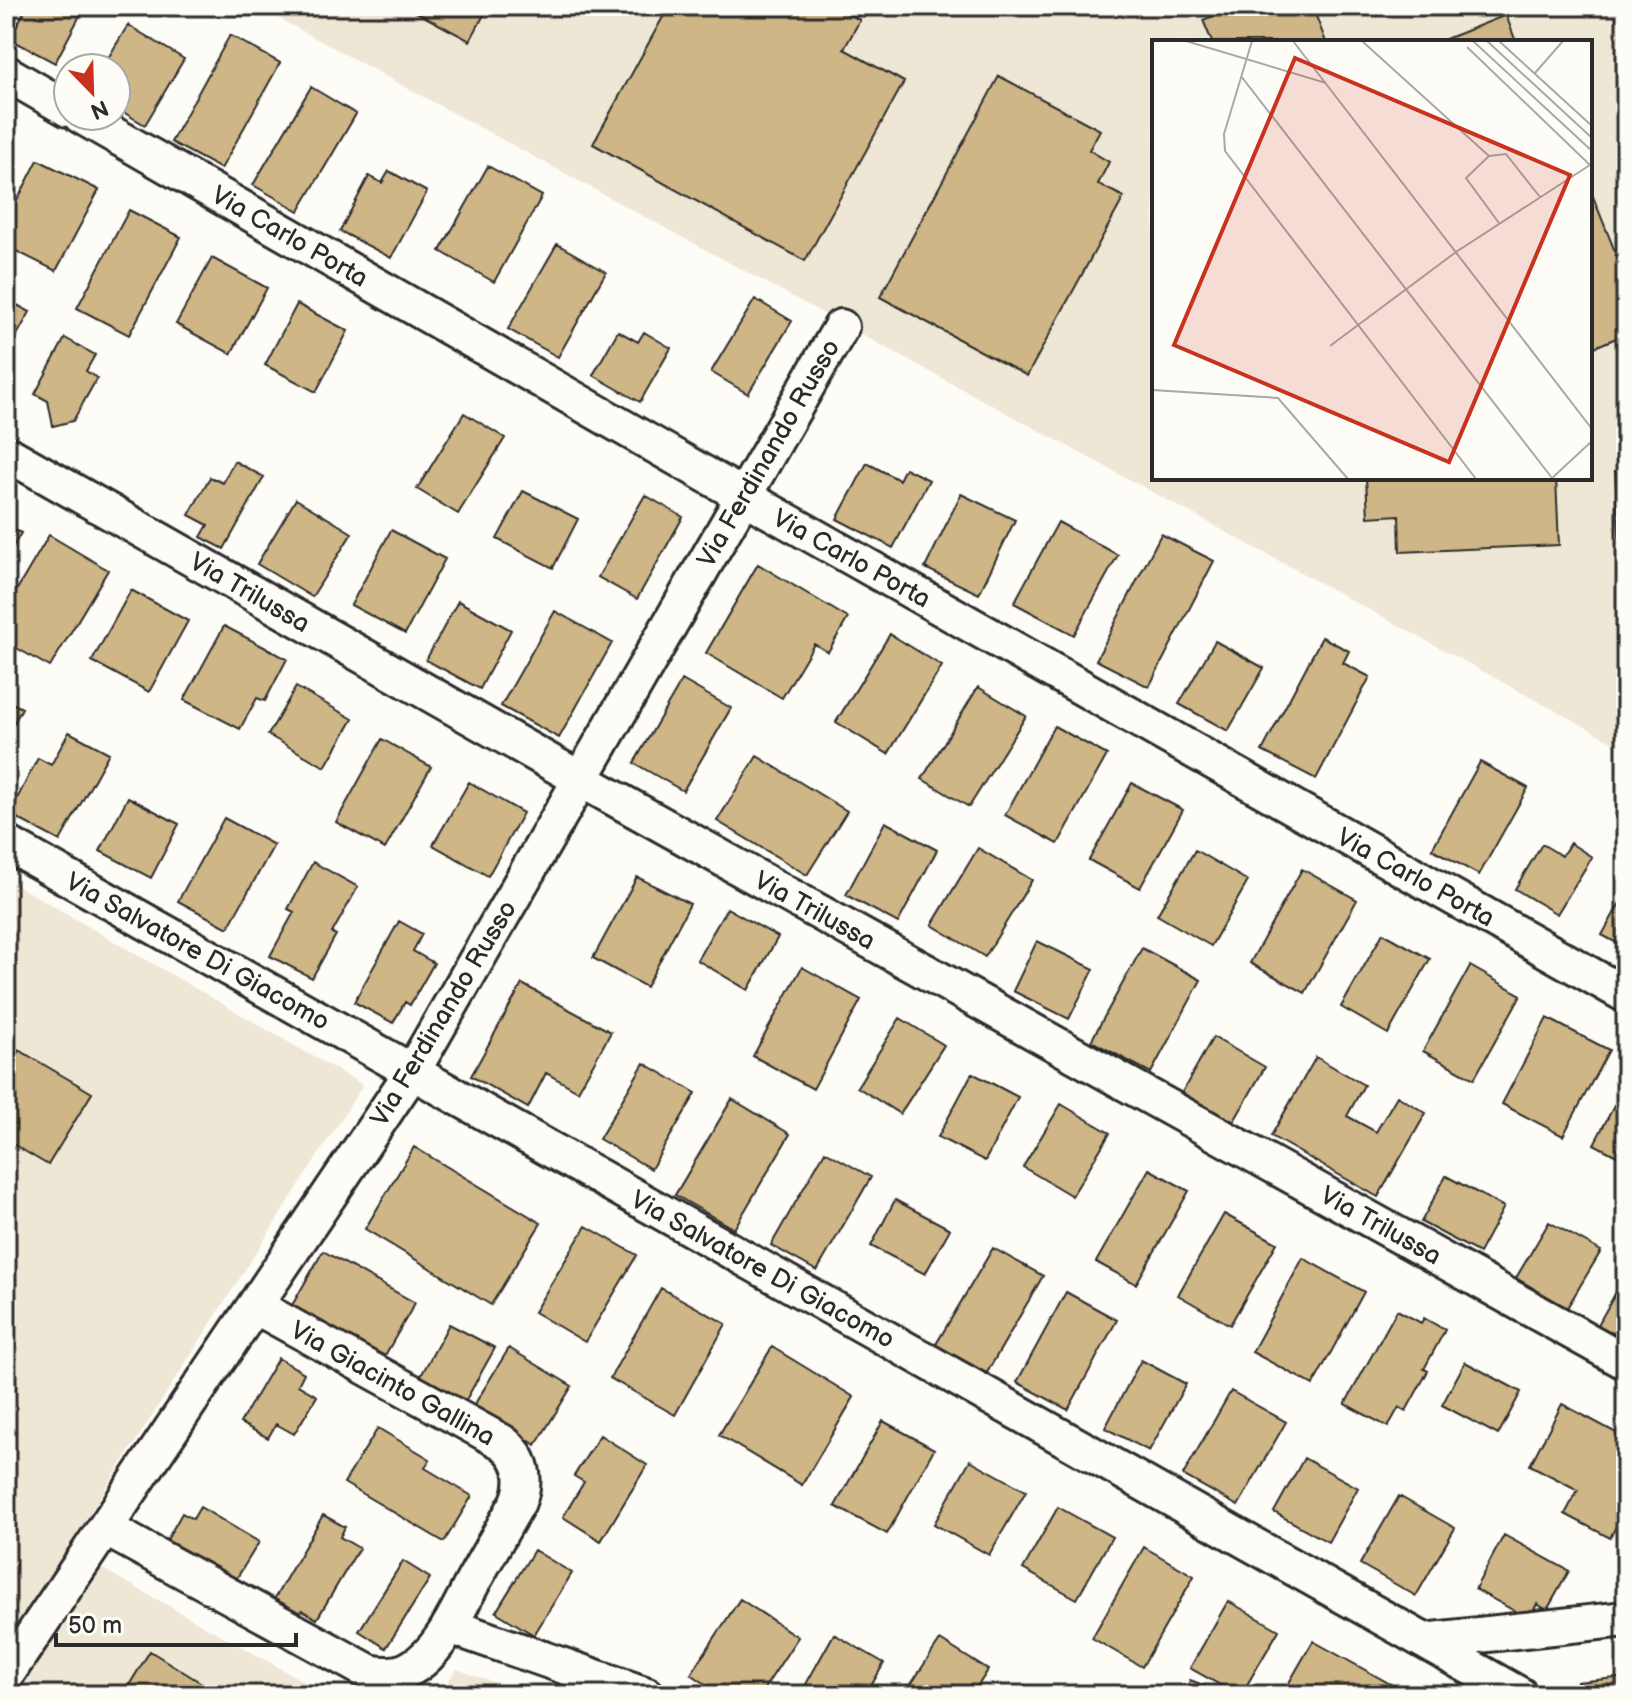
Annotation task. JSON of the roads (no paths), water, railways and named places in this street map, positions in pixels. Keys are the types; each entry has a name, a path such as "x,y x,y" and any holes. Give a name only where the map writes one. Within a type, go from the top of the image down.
{"street":[{"path":"6,73 52,100"},
{"name":"Via Carlo Porta","path":"109,132 743,496 1626,995"},
{"name":"Via Ferdinando Russo","path":"6,1675 412,1072 841,327"},
{"name":"Via Trilussa","path":"6,453 580,779 1626,1362"},
{"name":"Via Salvatore Di Giacomo","path":"6,843 1520,1695"},
{"name":"Via Giacinto Gallina","path":"255,1306 502,1442 519,1460 523,1489 518,1502 449,1626"},
{"path":"105,1528 362,1669 388,1675 412,1668 427,1656 449,1626 647,1695"},
{"path":"1424,1641 1626,1619"}]}
